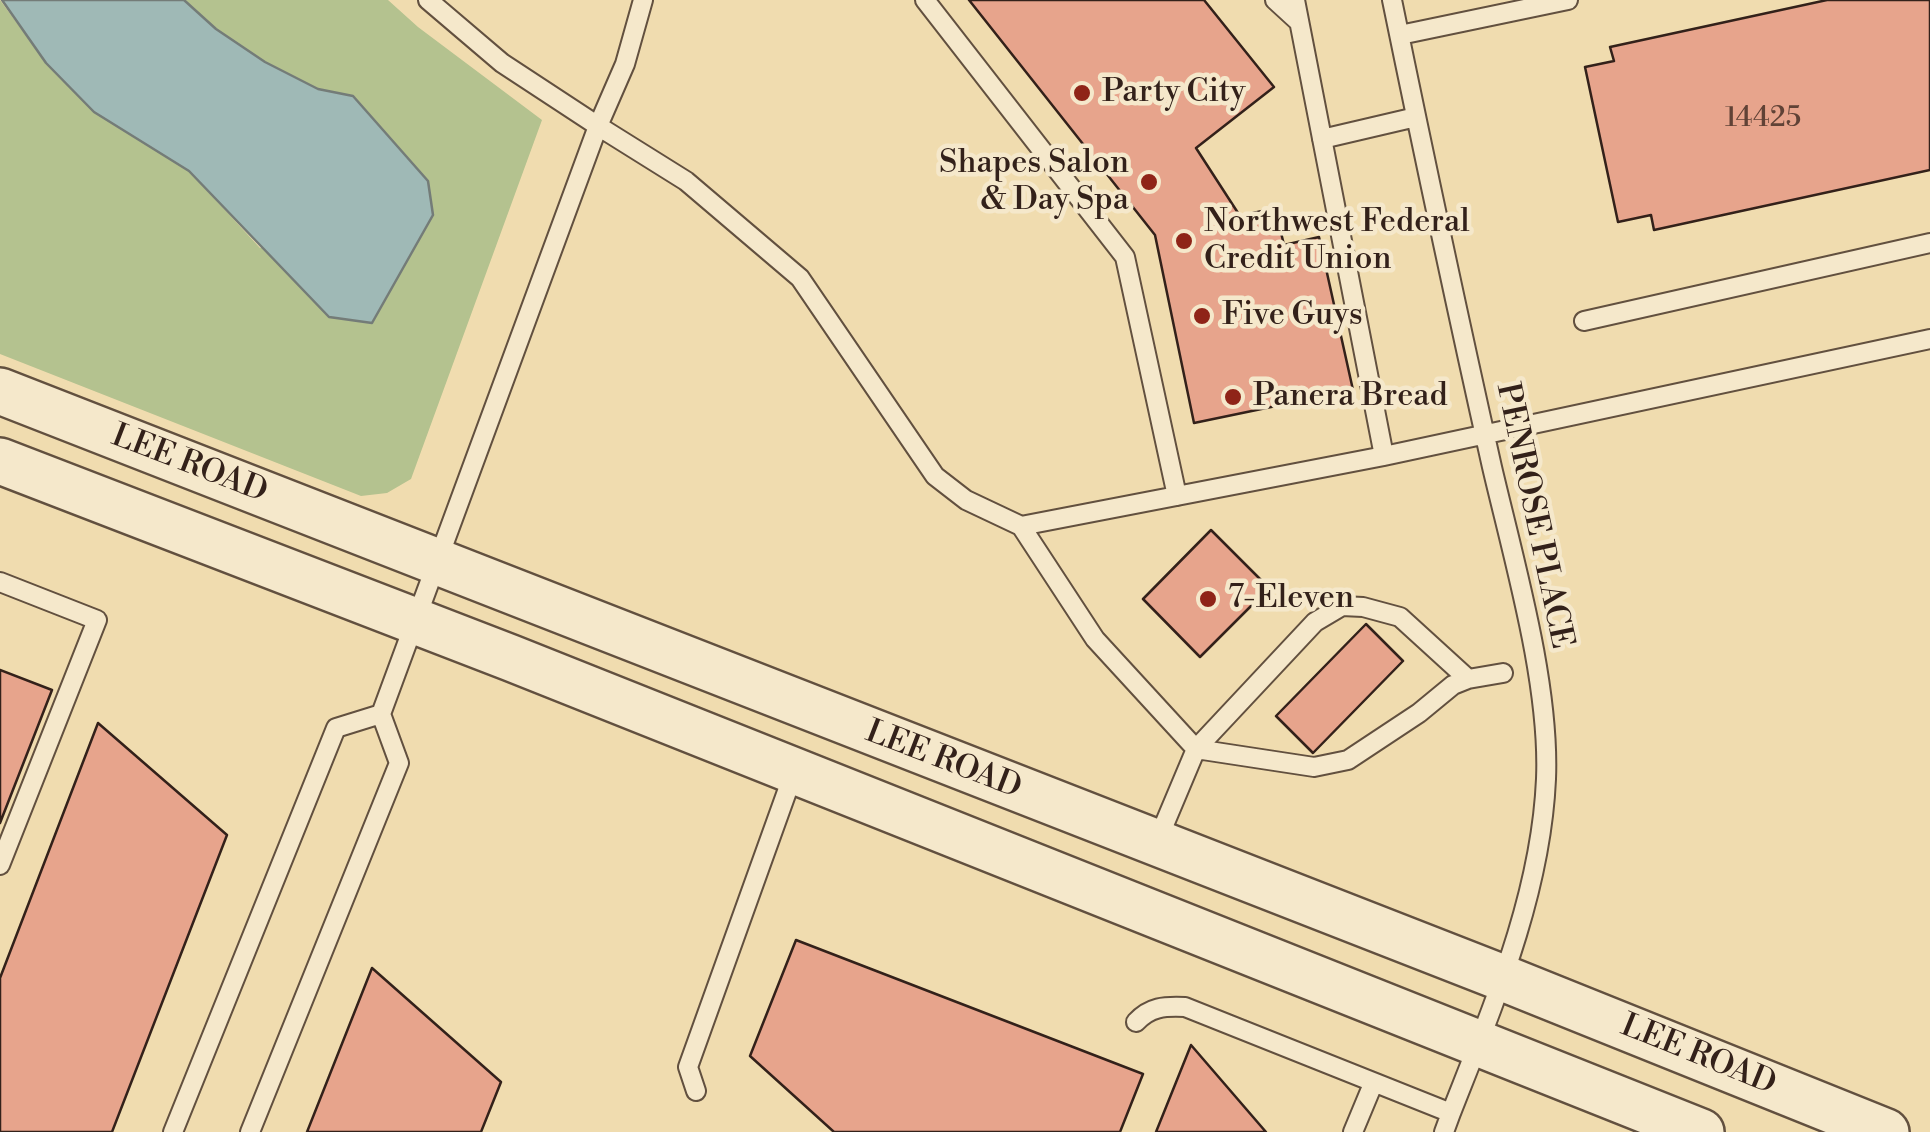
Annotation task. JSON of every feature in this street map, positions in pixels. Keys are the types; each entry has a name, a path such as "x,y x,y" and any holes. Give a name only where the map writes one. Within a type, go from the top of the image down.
{"street":[{"name":"LEE ROAD","path":"0,391 1503,978 1886,1132"},
{"name":"LEE ROAD","path":"0,461 1701,1132"}],"lane":[{"path":"428,0 502,63 686,181 800,278 935,476 966,500 1020,526 1094,638 1196,749 1314,767 1348,760 1452,686 1468,678 1503,673"},
{"path":"250,1132 399,762 380,714 598,126 625,64 642,0"},
{"path":"925,0 1125,257 1177,496"},
{"path":"1276,0 1300,23"},
{"path":"1295,0 1384,456"},
{"name":"PENROSE PLACE","path":"1392,0 1516,571 1545,726 1546,779 1541,827 1526,901 1503,978 1444,1132"},
{"path":"1400,35 1568,0"},
{"path":"1322,139 1416,117"},
{"path":"1584,322 1930,242"},
{"path":"1020,526 1384,456 1930,339"},
{"path":"0,582 97,620 0,865"},
{"path":"1155,844 1196,749 1314,622 1342,606 1363,606 1400,617 1468,678"},
{"path":"173,1132 336,728 380,714"},
{"path":"696,1092 688,1067 794,771"},
{"path":"1136,1022 1146,1012 1165,1006 1185,1007 1451,1113"},
{"path":"1353,1132 1373,1084"}],"green space":[{"path":"0,0 46,63 94,112 189,171 260,248 428,181 353,96 318,89 265,62 216,29 184,0 388,0 542,120 411,479 387,493 361,496 0,354"}],"water":[{"path":"2,0 184,0 216,29 265,62 318,89 353,96 428,181 433,215 372,323 329,317 189,171 94,112 46,63"}],"building":[{"path":"969,0 1204,0 1274,87 1196,148 1240,216 1275,208 1284,245 1319,237 1353,390 1194,423 1155,235"},
{"path":"1827,0 1930,0 1930,170 1654,230 1651,215 1618,222 1585,67 1614,61 1610,47"},
{"path":"1211,530 1269,588 1200,657 1143,599"},
{"path":"1366,624 1403,661 1313,753 1276,716"},
{"path":"0,670 52,690 0,823"},
{"path":"98,723 227,835 112,1132 0,1132 0,978"},
{"path":"796,940 1143,1074 1120,1132 834,1132 750,1056"},
{"path":"372,968 501,1082 481,1132 307,1132"},
{"path":"1191,1045 1266,1132 1156,1132"}],"place":[{"name":"Party City","path":"1082,93"},
{"name":"Shapes Salon & Day Spa","path":"1149,182"},
{"name":"Northwest Federal Credit Union","path":"1184,241"},
{"name":"Five Guys","path":"1202,316"},
{"name":"Panera Bread","path":"1233,397"},
{"name":"7-Eleven","path":"1208,599"}]}
